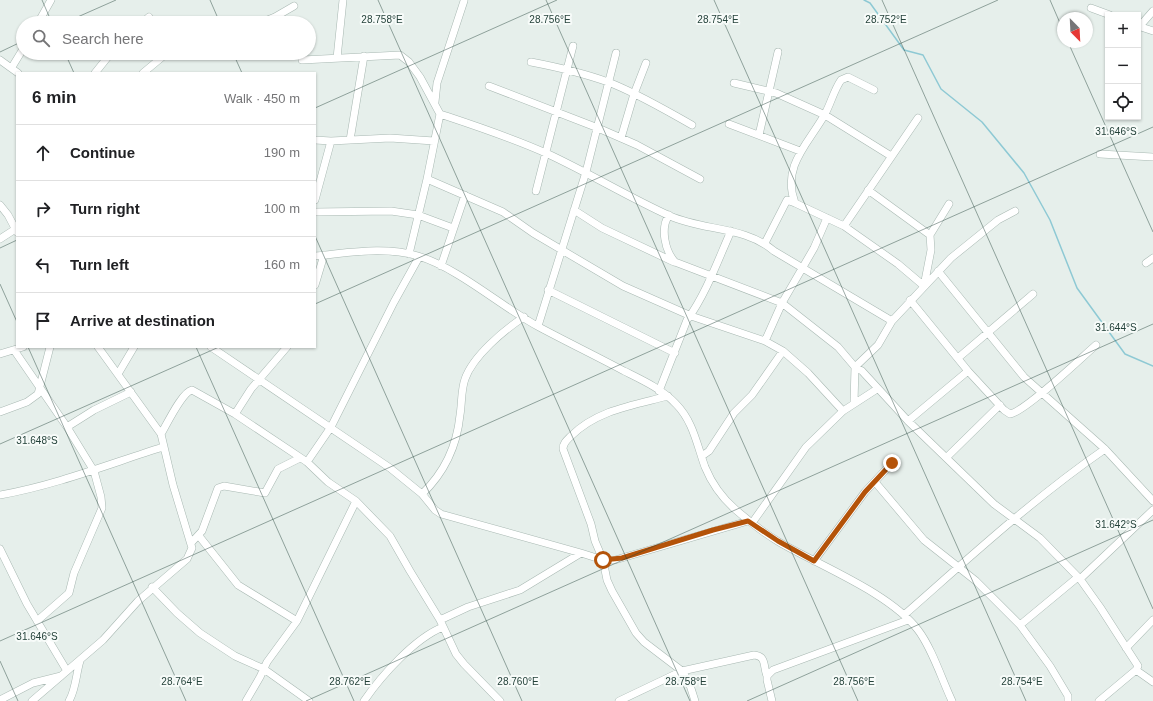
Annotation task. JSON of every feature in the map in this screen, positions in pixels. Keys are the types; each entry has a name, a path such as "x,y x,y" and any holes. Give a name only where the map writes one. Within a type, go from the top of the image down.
{"street":[{"path":"42,16 51,0"},
{"path":"337,58 343,0"},
{"path":"434,106 437,83 464,1"},
{"path":"277,16 294,6"},
{"path":"1091,8 1105,13"},
{"path":"1141,24 1153,11"},
{"path":"1141,27 1153,31"},
{"path":"536,191 573,46"},
{"path":"758,135 770,91 778,52"},
{"path":"538,326 586,172 616,53"},
{"path":"350,140 364,56"},
{"path":"316,59 364,56 402,56 409,62 426,86 434,106 440,114 546,153 669,215 691,224 748,235 765,243 774,251 892,321"},
{"path":"0,60 12,67 17,72"},
{"path":"12,67 16,60"},
{"path":"96,72 105,60"},
{"path":"144,72 159,60"},
{"path":"531,62 609,82 692,125"},
{"path":"621,138 634,94 646,63"},
{"path":"795,203 790,190 796,161 800,151 824,115 843,78 851,78 874,90"},
{"path":"734,82 770,91 824,115 891,156"},
{"path":"489,86 621,138 700,180"},
{"path":"410,254 418,215 428,180 440,114"},
{"path":"844,226 918,118"},
{"path":"729,124 800,151"},
{"path":"316,140 331,141 390,138 434,141"},
{"path":"316,196 331,141"},
{"path":"1100,154 1153,157"},
{"path":"428,180 465,194 503,212 562,251 623,286 691,316 765,341 783,351 817,381 843,411"},
{"path":"868,190 930,236"},
{"path":"441,266 465,194"},
{"path":"765,243 786,200 844,226 898,264 924,286"},
{"path":"924,286 931,250 930,236 949,204"},
{"path":"0,205 16,230 0,239"},
{"path":"316,212 375,210 418,215 454,228"},
{"path":"574,210 602,228 674,262 782,303 838,347 855,367 862,371 908,421 994,504 1014,521 1040,538 1079,578 1100,607 1126,648 1136,660 1138,666 1136,670 1099,701"},
{"path":"854,403 855,367 876,348 892,321 910,300 951,258 998,220 1015,212"},
{"path":"669,215 664,224 664,234 674,262"},
{"path":"765,341 782,303 804,268 827,218"},
{"path":"660,391 687,320 691,316 711,277 731,231"},
{"path":"316,256 367,251 410,254 420,257 441,266 538,326 641,379 668,396 677,404 688,420 718,492 750,522 778,541 895,607 919,631 926,642 952,701"},
{"path":"316,282 324,256"},
{"path":"307,462 331,427 391,308 420,257"},
{"path":"1146,262 1153,258"},
{"path":"938,271 1024,377 1105,449 1153,501"},
{"path":"548,290 675,353"},
{"path":"958,358 1033,294"},
{"path":"910,300 968,371 1009,414 1014,414 1042,392 1096,345"},
{"path":"422,494 437,480 449,456 458,427 462,388 469,370 501,334 524,317"},
{"path":"0,354 20,348"},
{"path":"0,412 32,399 38,394 50,348"},
{"path":"32,701 103,640 152,588 187,559 191,552 191,543 163,447 161,434 99,348"},
{"path":"118,374 133,348"},
{"path":"213,348 260,378 390,468 422,494 435,510 449,518 531,538 603,560 622,558 713,530 750,522 806,447 843,411 877,389"},
{"path":"235,414 260,378 286,348"},
{"path":"14,350 68,427 94,471 101,497 102,508 74,573 69,593 37,621"},
{"path":"702,456 714,445 734,413 752,395 783,351"},
{"path":"908,421 968,371"},
{"path":"161,434 182,399 190,390 235,414 307,462 328,482 356,501 390,536 440,620 464,664 500,701"},
{"path":"68,427 131,392"},
{"path":"668,396 594,418 575,432 563,445 564,454 603,560 607,580 636,633 648,646 682,672 688,682 694,701"},
{"path":"947,457 1000,405"},
{"path":"0,495 19,492 94,471 163,447"},
{"path":"767,676 779,667 906,618 958,566 1063,480 1105,449"},
{"path":"191,543 199,536 218,488 224,486 265,493 278,469 300,458"},
{"path":"814,561 845,517 865,492 892,463"},
{"path":"875,482 924,540 987,591 1020,624 1057,677 1068,696 1068,701"},
{"path":"246,701 267,662 297,621 356,501"},
{"path":"1020,624 1079,578 1153,510"},
{"path":"199,536 238,586 297,621"},
{"path":"0,549 16,585 67,671"},
{"path":"440,620 468,607 520,590 580,553"},
{"path":"152,588 200,633 235,656 264,669 306,700"},
{"path":"1126,648 1153,620"},
{"path":"364,701 375,684 388,670 427,635 443,627"},
{"path":"619,701 682,672 754,655 760,656 763,660 767,676 766,683 772,701"},
{"path":"69,701 74,689 80,661"},
{"path":"1136,670 1153,682"},
{"path":"0,700 33,683 61,676"}],"waterway":[{"path":"864,0 870,3 904,50 923,55 941,89 982,122 1024,173 1050,220 1077,288 1125,354 1153,366"}],"route":[{"path":"603,560 609,561 622,558 713,530 748,521 778,541 814,561 845,517 865,492 892,463"}]}
